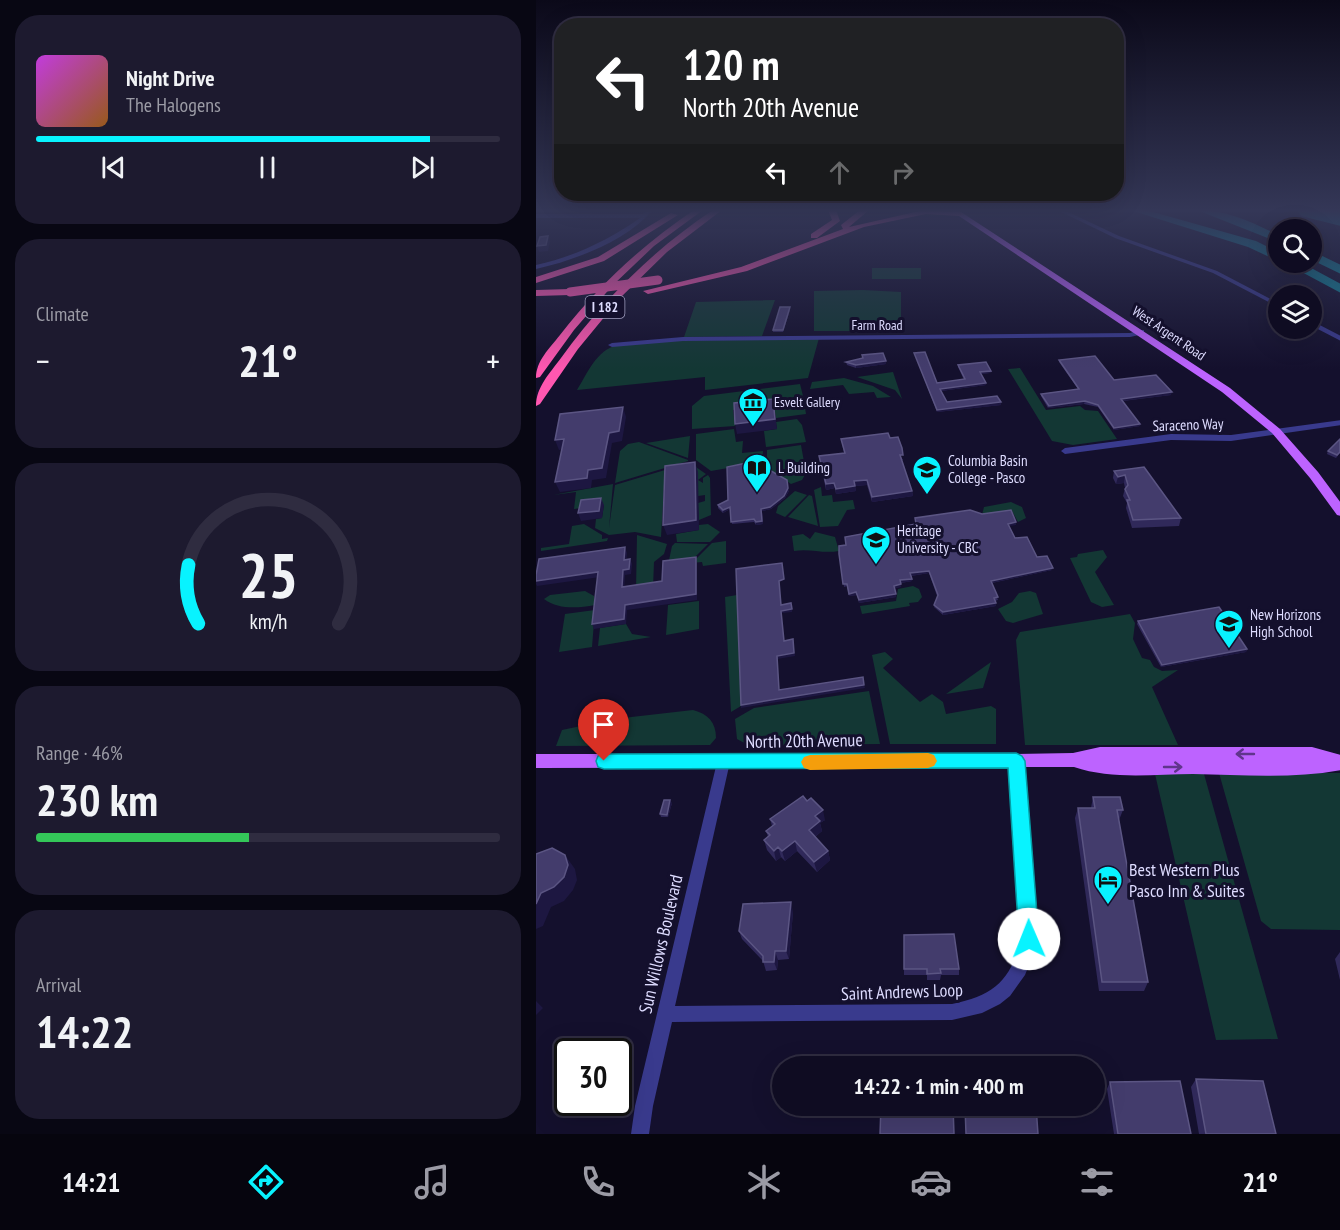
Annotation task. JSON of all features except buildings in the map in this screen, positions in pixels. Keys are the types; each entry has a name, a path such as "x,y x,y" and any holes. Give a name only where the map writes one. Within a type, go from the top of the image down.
{"highway":[{"path":"536,280 589,263"},
{"path":"536,357 607,270 616,263"},
{"name":"I 182","path":"536,375 565,332 601,290 630,263"},
{"name":"I 182","path":"536,402 560,365 617,293 648,263"},
{"path":"536,293 570,292 658,280 735,263"},
{"path":"536,301 648,291 761,263"},
{"path":"536,412 562,369 560,365"}],"main road":[{"name":"West Argent Road","path":"1035,263 1226,390 1276,431 1314,475 1340,512"},
{"name":"North 20th Avenue","path":"536,761 1073,760 1112,767 1316,768 1340,762"}],"street":[{"path":"536,267 551,263"},
{"path":"1190,263 1216,272 1268,300"},
{"path":"1322,329 1340,339"},
{"name":"Farm Road","path":"612,345 683,339 1130,335 1141,332"},
{"name":"Saraceno Way","path":"1065,451 1171,437 1231,438 1340,422"},
{"name":"Saint Andrews Loop","path":"665,1014 952,1012 985,1005 996,998 1015,978 1022,966 1029,939 1016,761"},
{"name":"Sun Willows Boulevard","path":"640,1134 723,762"}],"green space":[{"path":"872,268 921,268 921,279 872,279"},
{"path":"814,291 901,292 901,318 874,331 814,331"},
{"path":"775,300 762,336 684,337 696,302"},
{"path":"819,338 808,378 705,390 705,377 577,390 598,357 617,345 691,339"},
{"path":"1020,368 1046,410 1080,406 1085,410 1098,411 1117,439 1073,445 1052,441 1008,369"},
{"path":"893,372 902,399 895,390 857,377"},
{"path":"844,378 873,386 891,397 877,398 874,392 849,394 843,385 810,389 812,382"},
{"path":"800,384 804,400 733,410 735,426 692,429 692,406 704,396"},
{"path":"804,402 806,414 776,418 774,406"},
{"path":"797,419 802,425 806,442 766,447 764,431 777,429 776,422"},
{"path":"734,429 736,442 743,441 742,453 763,451 762,462 711,471 696,460 696,434"},
{"path":"690,436 688,458 646,443"},
{"path":"639,442 688,461 615,483 620,451 628,444"},
{"path":"801,445 806,473 802,480 791,484 771,473 767,466 767,450"},
{"path":"690,463 706,474 698,480 703,483 703,478 708,475 710,478 711,515 699,520 698,503 705,501 705,495 698,496"},
{"path":"665,470 661,537 635,532 609,535 595,528 596,519 602,518 604,505 574,509 576,492 553,495 613,484 609,528 615,485"},
{"path":"821,487 822,496 832,495 833,502 853,500 855,509 847,510 838,526 820,527 814,490"},
{"path":"795,491 807,495 785,517 776,513 778,506"},
{"path":"809,495 812,496 818,526 788,517"},
{"path":"1011,502 1022,507 1026,518 1018,522 1012,511 982,515 984,507"},
{"path":"584,524 602,535 602,539 608,538 607,541 541,551 541,548 569,544 572,526"},
{"path":"708,524 720,532 710,542 677,542 676,534 699,530 699,525"},
{"path":"815,532 835,537 839,551 794,551 792,536 803,534 810,539"},
{"path":"637,535 667,544 664,554 654,562 653,588 636,590"},
{"path":"726,541 726,563 703,566 702,562 692,563 712,543"},
{"path":"675,543 708,544 690,562 668,565 672,546"},
{"path":"1103,550 1107,557 1095,572 1114,605 1102,607 1091,602 1070,558 1077,557 1078,554"},
{"path":"913,586 919,589 922,597 918,602 909,603 910,606 862,614 860,606 896,601 898,589"},
{"path":"585,591 594,596 595,605 562,607 544,599 550,595"},
{"path":"1030,591 1036,593 1043,614 1013,623 1006,621 998,609 1012,602 1019,593"},
{"path":"737,595 741,706 731,712 725,597"},
{"path":"699,601 699,629 666,635 668,605"},
{"path":"595,610 592,647 559,652 565,614"},
{"path":"1130,614 1135,623 1133,639 1142,658 1150,660 1154,667 1162,671 1178,670 1152,687 1178,745 1025,745 1016,640 1020,632"},
{"path":"626,624 632,634 651,637 598,646 600,628"},
{"path":"885,652 893,659 883,668 920,702 932,694 943,702 946,714 991,706 996,709 996,744 890,744 872,655"},
{"path":"991,662 983,688 946,694"},
{"path":"869,691 880,744 748,745 737,739 735,719 754,708"},
{"path":"693,710 707,716 713,723 716,738 710,745 556,746 562,730 614,719"},
{"path":"1219,773 1340,773 1340,930 1271,929 1261,921"},
{"path":"1155,774 1204,774 1278,1039 1216,1040"}],"taxiway":[{"path":"1327,263 1341,270"},
{"path":"1310,273 1341,289"}],"slow traffic":[{"path":"810,762 928,761"}],"place":[{"name":"Esvelt Gallery","path":"753,428"},
{"name":"L Building","path":"757,494"},
{"name":"Columbia Basin College - Pasco","path":"927,496"},
{"name":"Heritage University - CBC","path":"876,566"},
{"name":"New Horizons High School","path":"1229,650"},
{"name":"Best Western Plus Pasco Inn & Suites","path":"1108,906"}],"route":[{"path":"604,761 1016,761 1030,925 1029,939"}]}
